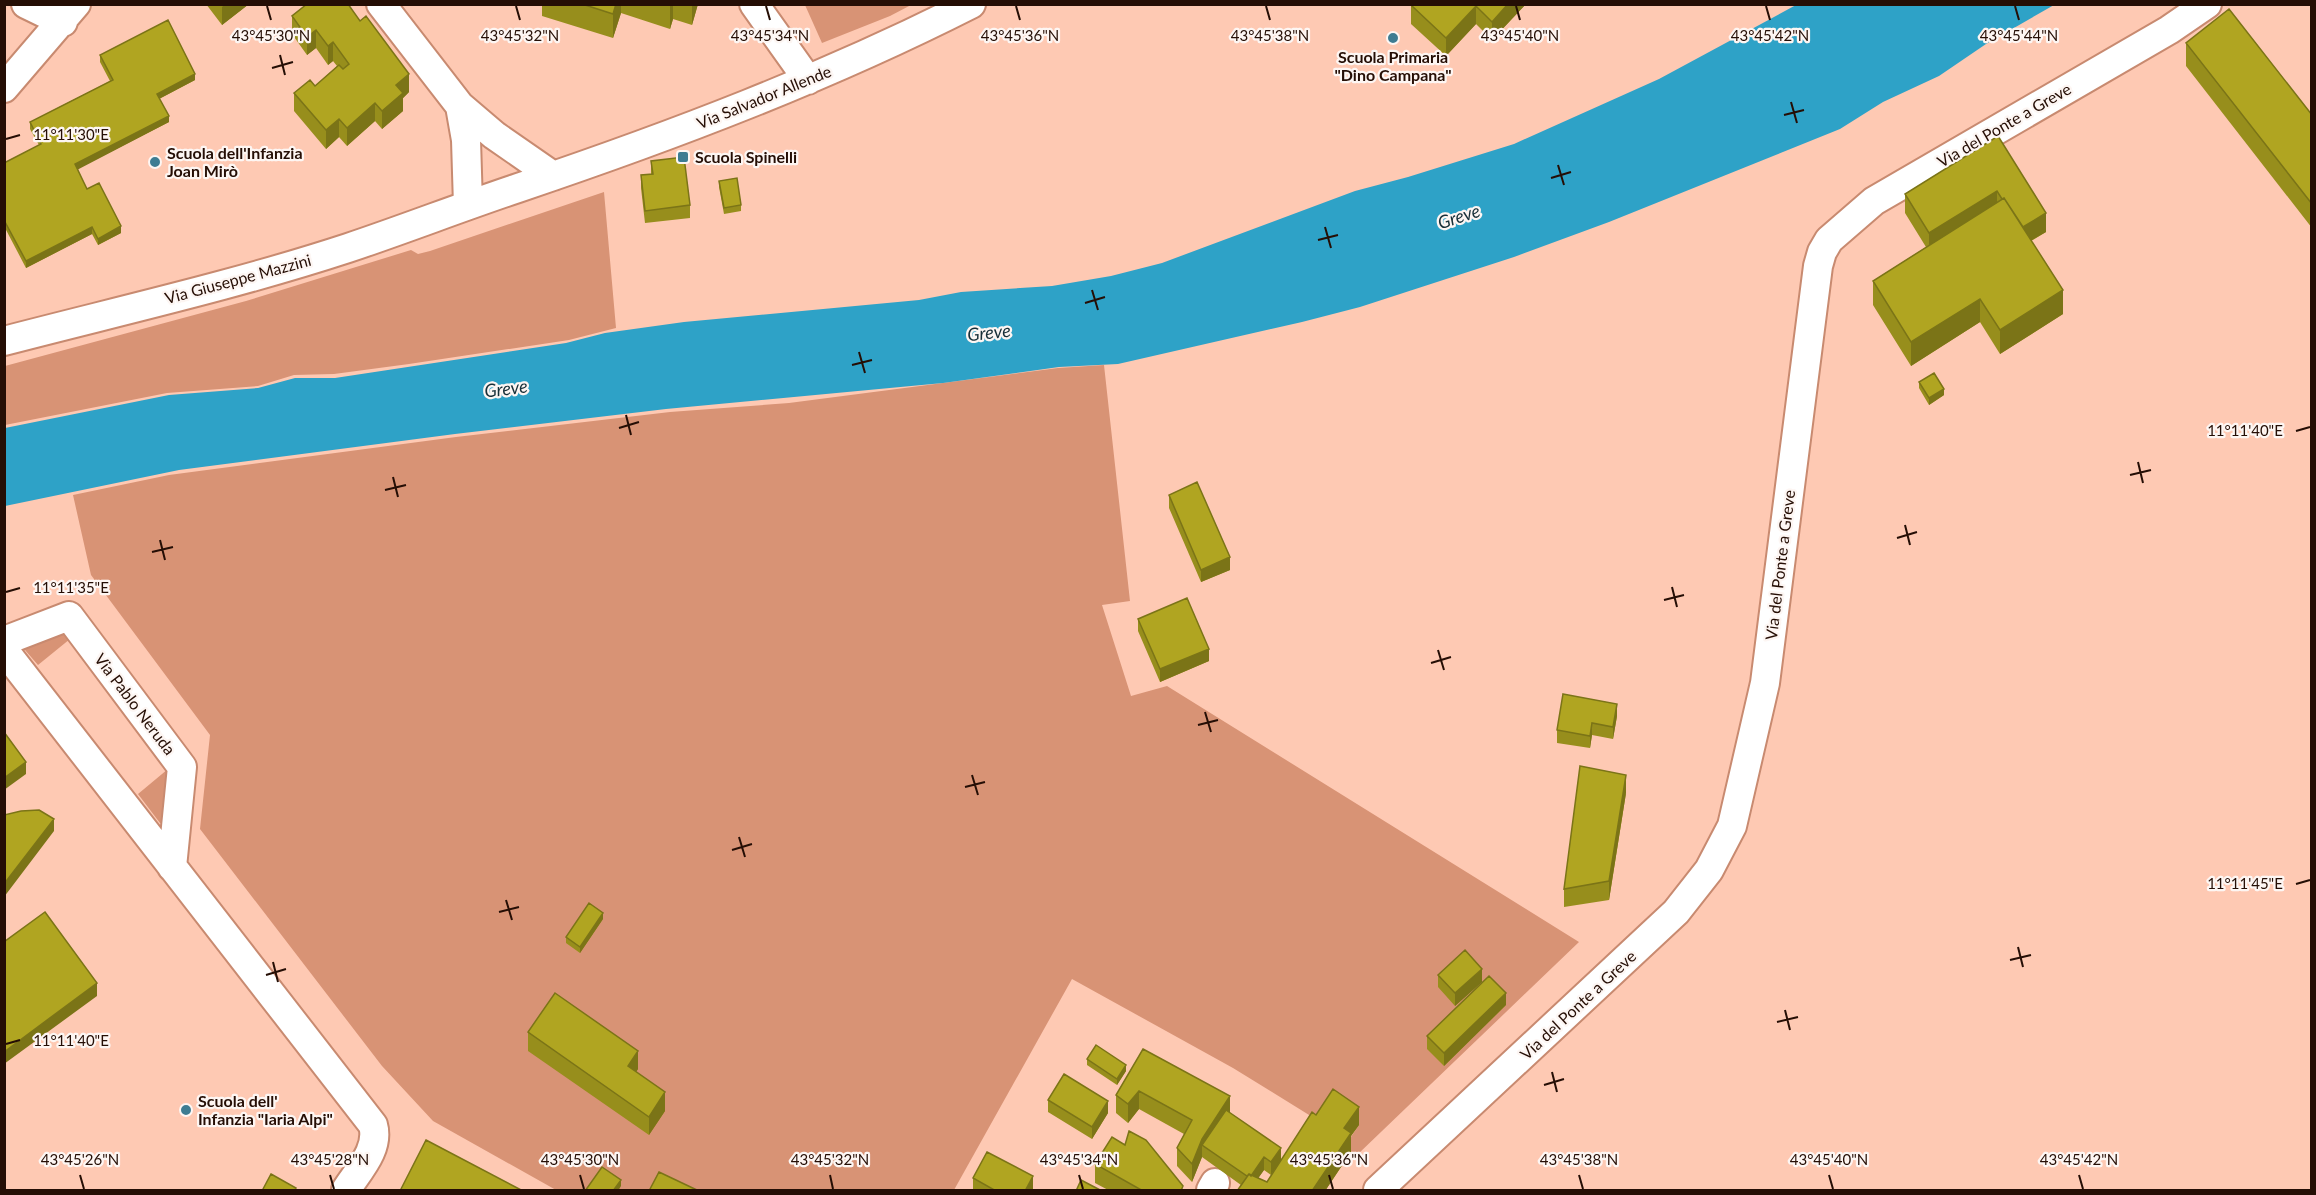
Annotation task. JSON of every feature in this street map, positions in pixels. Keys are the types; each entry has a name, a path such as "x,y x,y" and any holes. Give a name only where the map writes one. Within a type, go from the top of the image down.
{"street":[{"path":"4,88 70,13 26,4"},
{"path":"381,4 460,106 494,135 553,176"},
{"path":"754,4 808,80"},
{"name":"Via Salvador Allende","path":"468,205 673,133 808,80 881,48 971,4"},
{"name":"Via del Ponte a Greve","path":"1378,1191 1676,912 1708,870 1732,826 1765,683 1818,266 1829,240 1874,201 2169,30 2207,4"},
{"path":"460,106 466,140 468,205"},
{"name":"Via Giuseppe Mazzini","path":"4,341 264,273 347,248 468,205"},
{"name":"Via Pablo Neruda","path":"4,640 69,616 182,767 172,867"},
{"path":"4,650 373,1125 376,1136 374,1145 346,1191"}],"shaded area":[{"path":"805,5 911,5 890,16 822,43"},
{"path":"604,192 616,328 569,340 409,364 334,374 294,375 258,386 167,393 5,425 5,366 246,301 411,250 418,254 430,251"},
{"path":"1104,365 1130,601 1102,605 1131,696 1167,686 1579,942 1357,1155 1344,1147 1359,1125 1334,1107 1322,1123 1233,1068 1072,979 954,1190 556,1190 433,1121 382,1066 200,829 210,735 91,575 73,495 169,475 456,437 670,412 789,403 1058,368"},
{"path":"63,630 70,639 38,665 25,650 24,644"},
{"path":"168,769 164,823 160,823 138,794"}],"water":[{"name":"Greve","path":"1796,5 2054,5 1986,44 1939,76 1883,102 1840,129 1609,222 1514,257 1360,307 1302,322 1118,364 1059,367 943,383 666,409 455,434 179,470 5,506 5,428 169,395 258,388 295,378 335,378 566,343 605,333 684,322 919,300 961,292 1052,286 1111,276 1162,263 1355,191 1514,144 1659,79"}],"building":[{"path":"307,4 348,4 360,21 366,16 409,74 396,85 403,93 382,111 375,103 347,128 339,119 326,130 294,93 310,80 315,86 339,65 343,69 349,64 333,42 328,46 316,30 307,37 292,16"},
{"path":"582,4 616,4 613,14"},
{"path":"1412,4 1508,4 1492,22 1476,6 1446,38"},
{"path":"2229,9 2312,115 2312,204 2186,43"},
{"name":"Scuola dell'Infanzia Joan Mirò","path":"168,20 195,74 157,94 169,116 75,164 87,189 99,183 121,226 98,239 92,227 26,261 4,220 4,163 41,144 30,122 113,80 100,55"},
{"path":"1998,136 2046,213 2023,227 1997,191 1929,233 1905,194"},
{"path":"684,157 690,205 645,211 641,175 653,174 651,161"},
{"path":"737,178 741,205 724,208 719,181"},
{"path":"2004,198 2063,290 2000,330 1980,299 1911,342 1873,281"},
{"path":"1934,373 1944,389 1929,398 1919,382"},
{"path":"1197,482 1230,557 1201,570 1169,495"},
{"path":"1187,598 1209,649 1160,669 1138,619"},
{"path":"1563,694 1617,704 1613,727 1592,723 1590,736 1557,730"},
{"path":"4,732 26,762 4,778"},
{"path":"1580,766 1626,775 1609,881 1564,889"},
{"path":"39,810 54,819 4,884 4,815"},
{"path":"589,903 603,913 580,947 566,937"},
{"path":"45,912 97,983 4,1052 4,942"},
{"path":"1465,950 1482,969 1455,993 1438,975"},
{"path":"1489,976 1506,993 1444,1053 1427,1036"},
{"path":"555,993 638,1051 628,1066 665,1092 649,1117 528,1032"},
{"path":"1096,1045 1126,1065 1117,1079 1087,1059"},
{"path":"1143,1049 1230,1096 1202,1139 1192,1164 1177,1148 1192,1120 1139,1091 1128,1104 1116,1095"},
{"path":"1064,1074 1108,1101 1092,1127 1048,1100"},
{"path":"1333,1089 1359,1107 1344,1128 1351,1133 1312,1191 1237,1191 1249,1174 1267,1182 1312,1112 1316,1115"},
{"path":"1226,1110 1281,1148 1271,1162 1264,1157 1251,1176 1249,1174 1247,1176 1202,1145"},
{"path":"1129,1131 1146,1140 1183,1186 1181,1191 1143,1191 1095,1164 1112,1137 1125,1145"},
{"path":"426,1140 523,1191 400,1191"},
{"path":"987,1152 1033,1176 1025,1191 996,1191 973,1178"},
{"path":"602,1167 621,1180 613,1191 585,1191"},
{"path":"659,1172 699,1191 649,1191"},
{"path":"271,1174 296,1188 294,1191 262,1191"},
{"path":"1081,1180 1102,1191 1076,1191"}],"place":[{"name":"Scuola Primaria \"Dino Campana\"","path":"1393,38"},
{"name":"Scuola Spinelli","path":"683,157"},
{"name":"Scuola dell'Infanzia Joan Mirò","path":"155,162"},
{"name":"Scuola dell' Infanzia \"Iaria Alpi\"","path":"186,1110"}]}
